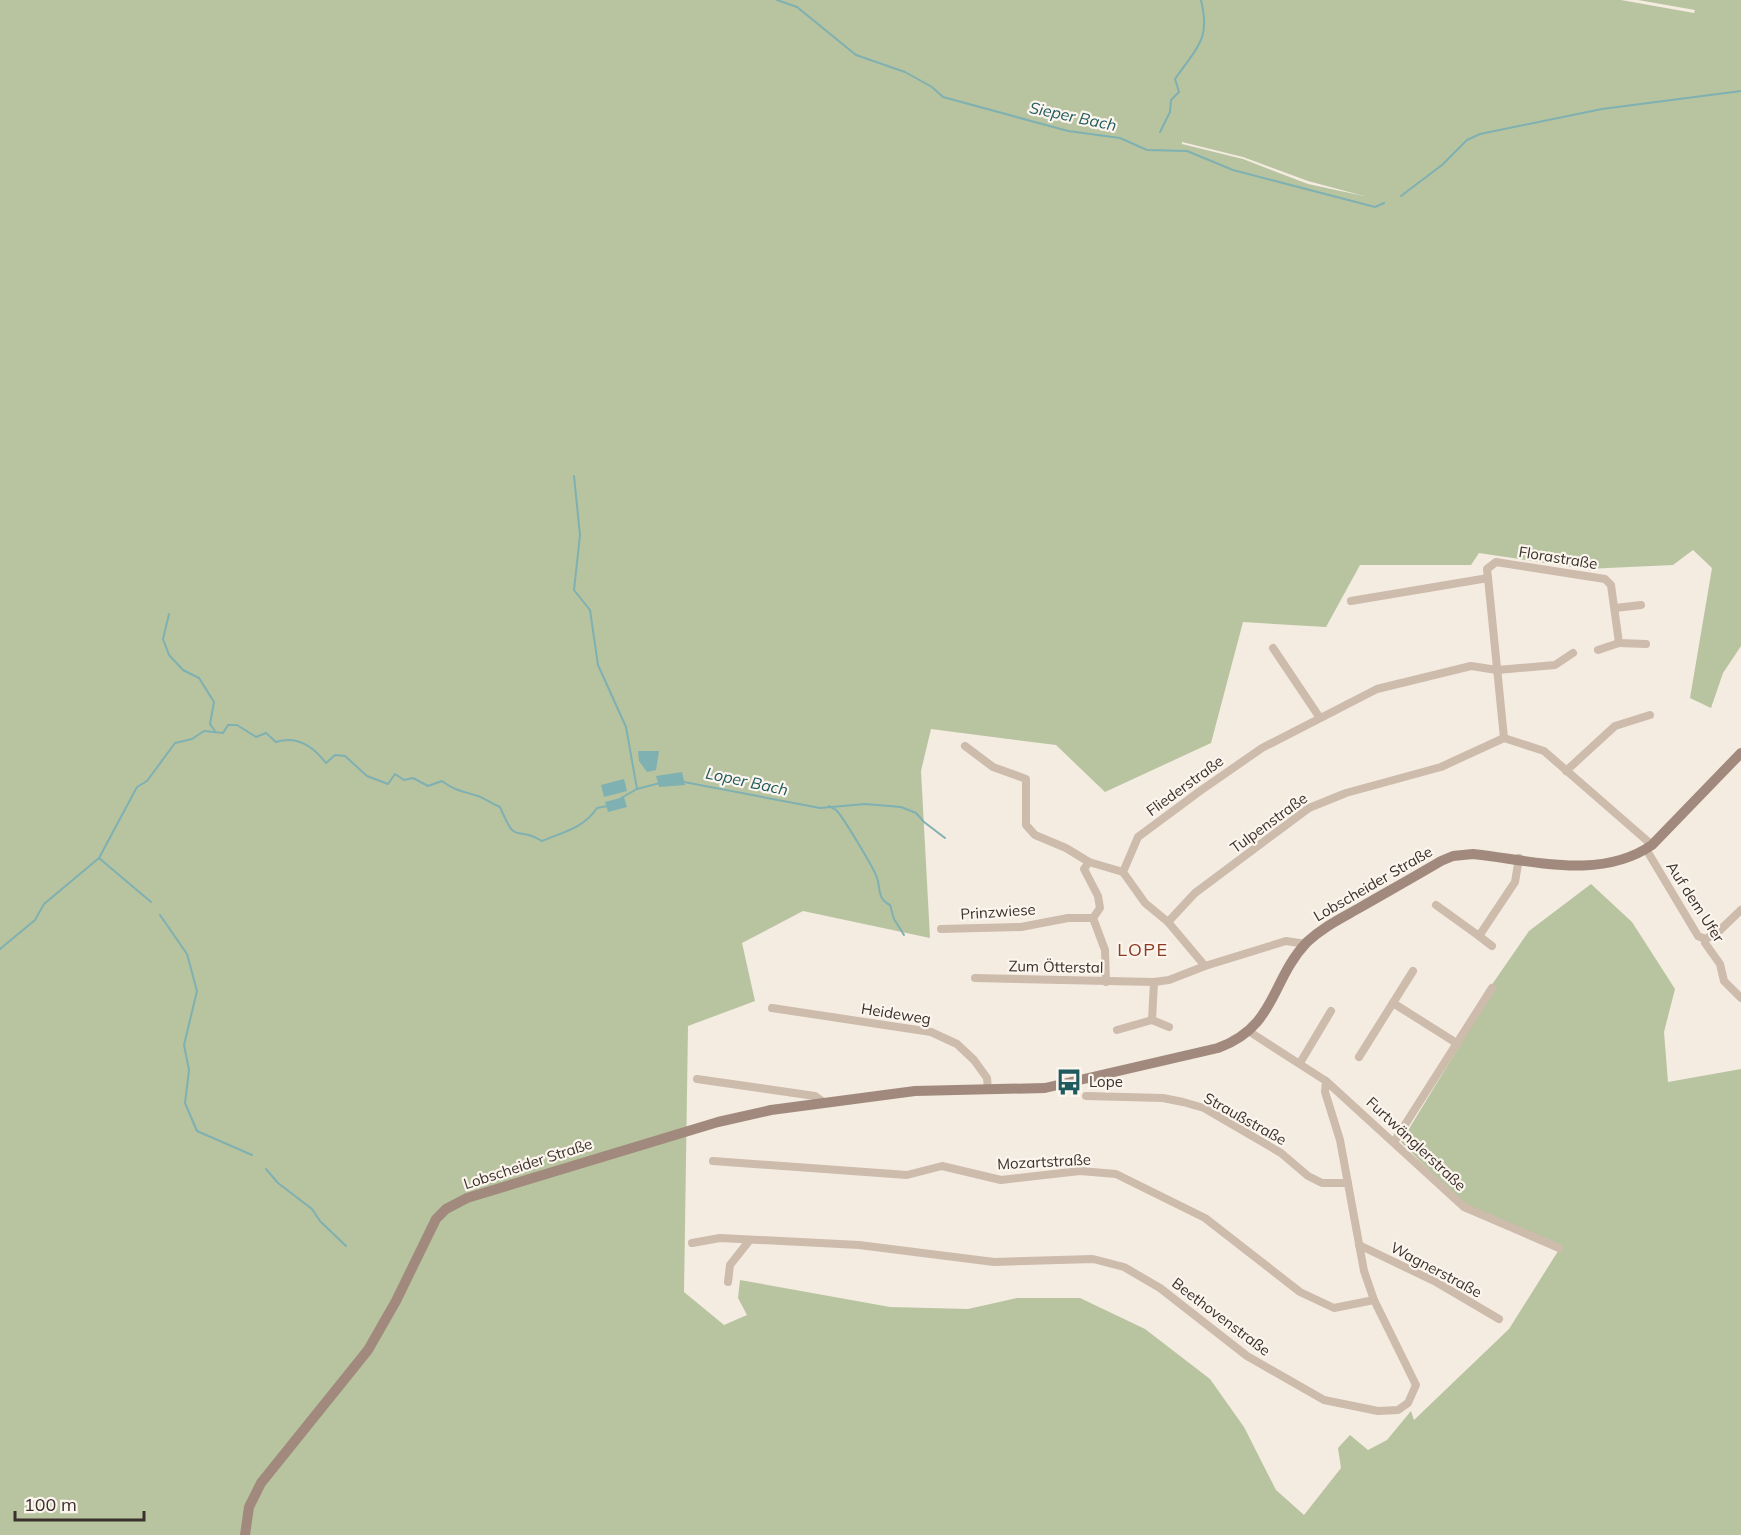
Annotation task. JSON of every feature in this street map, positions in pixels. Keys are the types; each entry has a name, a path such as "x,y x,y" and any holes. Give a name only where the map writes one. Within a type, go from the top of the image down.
{"street":[{"name":"Florastraße","path":"1488,578 1487,569 1496,562 1597,576 1611,585 1619,642"},
{"path":"1351,601 1488,578 1504,738 1544,752 1649,847"},
{"path":"1615,608 1641,605"},
{"path":"1598,650 1619,642 1646,644"},
{"path":"1273,648 1320,718"},
{"path":"1497,670 1556,665 1573,653"},
{"name":"Fliederstraße","path":"1123,872 1138,837 1262,748 1377,689 1471,666 1497,670"},
{"path":"1566,771 1615,726 1650,715"},
{"name":"Tulpenstraße","path":"1168,921 1195,893 1309,808 1346,793 1441,767 1504,738"},
{"path":"966,746 993,767 1026,779 1026,825 1035,835 1066,848 1089,862 1123,872 1145,903 1168,921 1205,966 1286,941 1306,944"},
{"name":"Lobscheider Straße","path":"245,1535 249,1507 261,1483 368,1350 396,1301 436,1219 447,1209 467,1198 558,1168 718,1122 822,1101 915,1091 1045,1088 1218,1048 1237,1041 1250,1032 1260,1020 1306,944 1323,928 1453,856 1473,854 1598,866 1649,847 1741,753"},
{"name":"Auf dem Ufer","path":"1649,847 1698,936 1705,939 1705,943 1720,964 1724,981 1741,998"},
{"path":"1479,936 1515,882 1519,858"},
{"path":"1089,862 1084,869 1098,896 1100,908 1093,918 1105,950 1106,982"},
{"path":"1436,906 1492,946"},
{"path":"1705,939 1716,934 1741,910"},
{"name":"Prinzwiese","path":"941,929 1021,927 1068,918 1093,918"},
{"name":"Zum Ötterstal","path":"975,978 1154,982 1169,980 1205,966"},
{"path":"1359,1057 1413,971"},
{"path":"1152,1020 1154,982"},
{"path":"1394,1142 1492,988"},
{"path":"1393,1003 1458,1044"},
{"name":"Heideweg","path":"772,1008 931,1032 957,1044 987,1078 988,1090"},
{"path":"1300,1063 1331,1011"},
{"path":"1117,1030 1152,1020 1169,1027"},
{"path":"1250,1032 1326,1082"},
{"name":"Lobscheider Straße","path":"697,1079 815,1096 822,1101"},
{"name":"Furtwänglerstraße","path":"1326,1082 1464,1207 1558,1248"},
{"name":"Beethovenstraße","path":"692,1243 720,1238 859,1245 994,1262 1093,1259 1124,1267 1197,1314 1247,1356 1324,1400 1378,1411 1398,1410 1408,1403 1416,1384 1374,1300 1364,1271 1340,1140 1325,1092 1326,1082"},
{"name":"Straußstraße","path":"1086,1096 1164,1098 1194,1105 1281,1153 1308,1176 1322,1183 1348,1183"},
{"name":"Mozartstraße","path":"713,1161 907,1174 942,1166 1001,1180 1080,1171 1116,1174 1205,1218 1309,1296 1334,1308 1374,1300"},
{"path":"728,1282 730,1265 749,1241"},
{"name":"Wagnerstraße","path":"1359,1245 1436,1282 1499,1319"}],"green space":[{"path":"0,0 1621,0 1694,13 1695,10 1638,0 1741,0 1741,646 1723,673 1711,708 1690,698 1712,568 1693,550 1673,565 1586,569 1479,553 1471,565 1360,565 1326,627 1243,622 1211,743 1105,792 1056,745 931,729 921,771 930,938 803,911 742,943 755,1001 688,1026 684,1292 724,1325 747,1315 738,1298 740,1280 890,1307 968,1309 1017,1298 1080,1298 1145,1329 1210,1379 1244,1427 1276,1490 1304,1515 1341,1468 1338,1448 1350,1435 1368,1450 1387,1440 1411,1411 1414,1420 1509,1329 1560,1248 1465,1206 1401,1142 1494,989 1491,986 1529,931 1591,884 1632,922 1675,989 1664,1032 1668,1082 1741,1069 1741,1535 0,1535","holes":["1182,142 1243,157 1308,181 1364,196 1308,184 1243,159 1182,144"]}],"water":[{"path":"638,751 659,751 656,770 647,772 639,761"},
{"path":"682,772 685,785 659,787 656,776"},
{"path":"624,779 627,791 604,797 601,785"},
{"path":"624,797 627,807 608,812 605,802"}],"waterway":[{"name":"Sieper Bach","path":"777,0 797,7 856,55 905,72 932,87 943,97 1068,131 1120,138 1147,150 1187,151 1233,170 1375,207 1384,203"},
{"path":"1160,132 1170,112 1171,100 1179,92 1175,79 1195,51 1203,35 1204,14 1201,0"},
{"path":"1401,196 1442,165 1467,140 1480,134 1602,109 1741,91"},
{"path":"574,476 580,535 574,590 590,610 598,665 626,727 637,789"},
{"path":"169,614 163,639 169,655 183,670 199,678 214,702 210,724 215,731"},
{"name":"Loper Bach","path":"0,949 35,920 44,904 99,858 137,787 147,781 175,743 192,739 204,731 223,733 228,725 237,725 256,737 266,733 276,742 298,741 310,747 326,763 335,755 345,756 367,776 388,784 395,774 404,780 413,778 428,786 442,781 455,789 480,797 500,807 510,828 517,833 533,836 542,841 579,825 597,808 608,806"},
{"name":"Loper Bach","path":"684,782 820,808 865,804 901,807 916,813 945,838"},
{"name":"Loper Bach","path":"621,798 637,789 660,783"},
{"path":"829,806 840,815 865,855 877,878 881,897 890,905 894,919 904,935"},
{"path":"99,858 151,902"},
{"path":"160,915 187,954 197,991 184,1045 189,1070 185,1103 197,1131 252,1155"},
{"path":"266,1169 278,1183 312,1209 320,1221 346,1246"}],"place":[{"name":"Lope","path":"1069,1082"}],"district":[{"name":"LOPE","path":"1143,950"}]}
